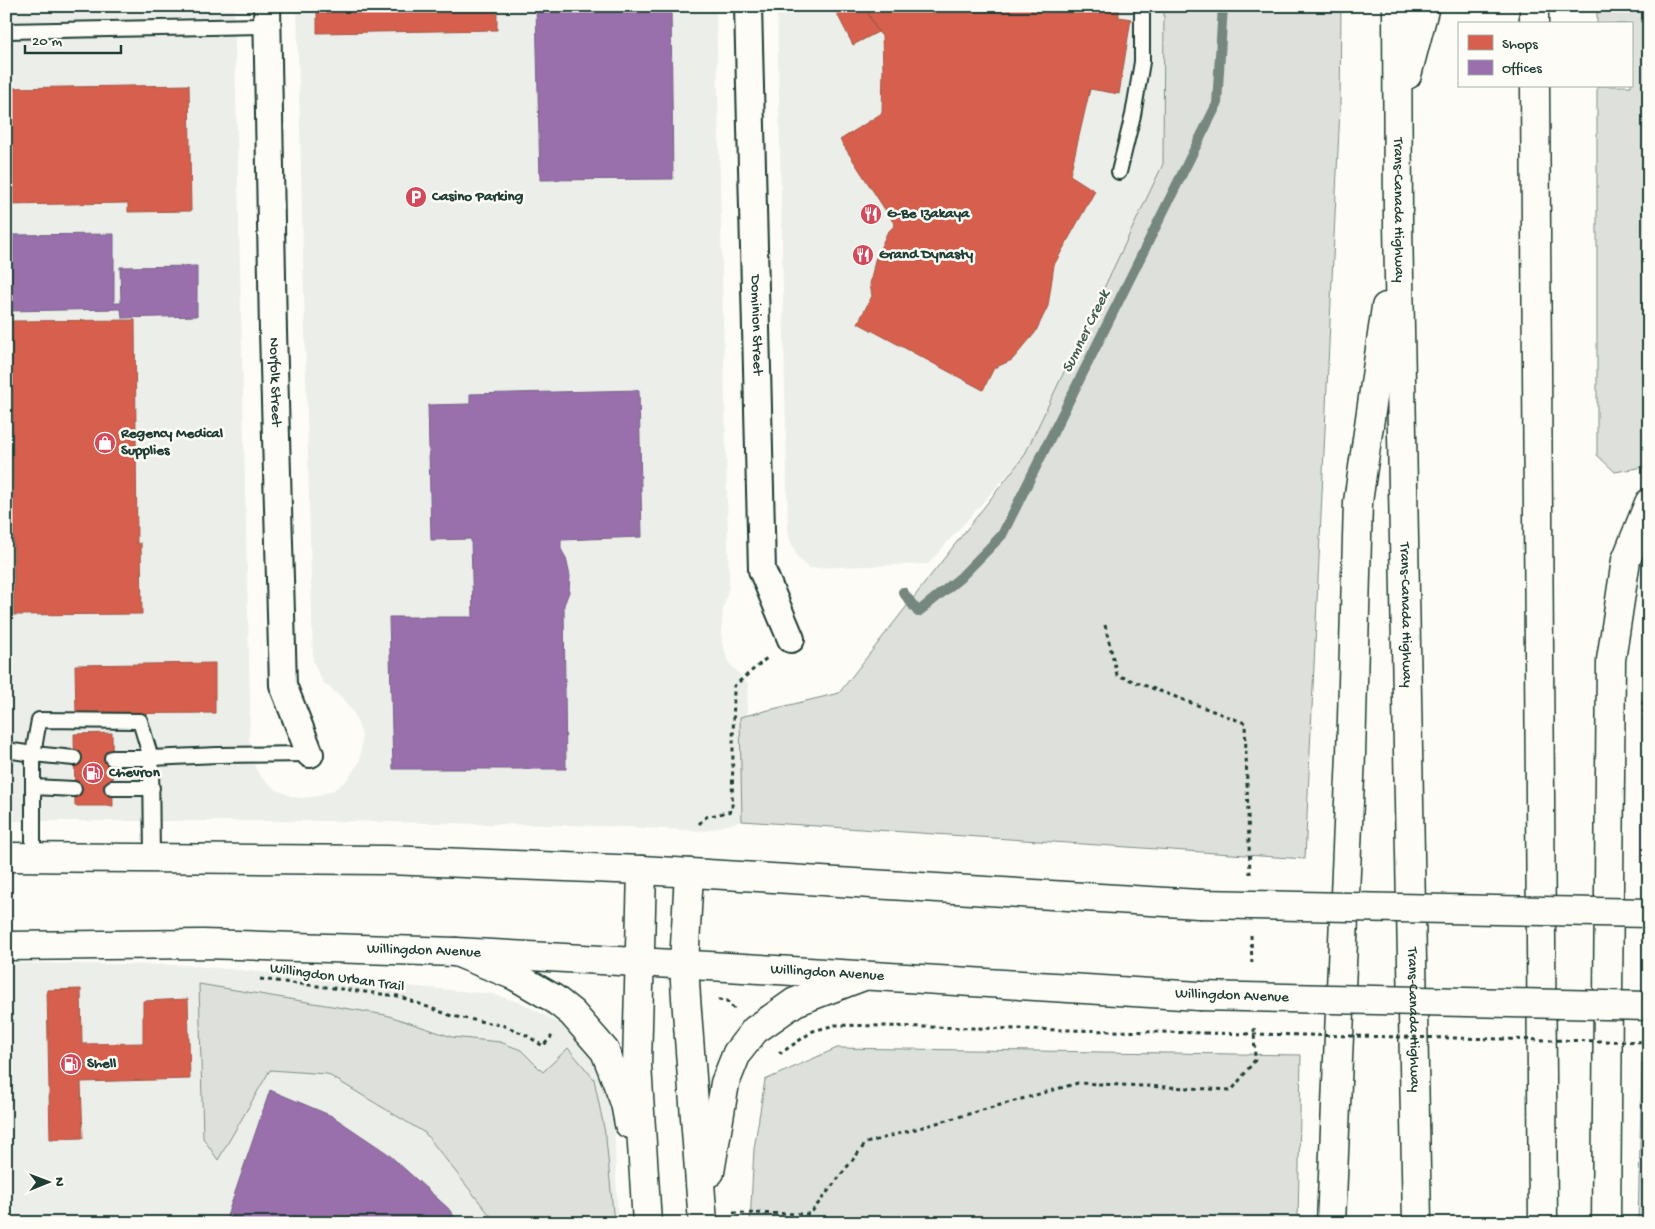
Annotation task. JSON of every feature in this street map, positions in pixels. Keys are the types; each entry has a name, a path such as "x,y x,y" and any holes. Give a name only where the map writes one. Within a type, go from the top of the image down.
{"main road":[{"name":"Trans-Canada Highway","path":"1397,6 1398,224 1417,1223"},
{"path":"1397,110 1425,6"},
{"path":"1534,6 1534,22"},
{"path":"1535,88 1543,1223"},
{"path":"1331,1223 1351,754 1358,502 1398,224"},
{"path":"1606,1223 1611,660 1626,560 1649,503"},
{"path":"6,857 387,860 642,870 1199,904 1649,913"},
{"path":"642,870 637,1064 647,1223"},
{"path":"689,873 684,964 703,1218"},
{"name":"Willingdon Avenue","path":"6,946 204,944 456,952 1199,996 1649,1006"},
{"path":"456,952 514,976 553,998 572,1013 606,1051 624,1103 645,1196"},
{"path":"703,1218 725,1083 737,1053 755,1030 794,1002 864,976"}],"street":[{"name":"Dominion Street","path":"748,6 762,570 791,639"},
{"name":"Norfolk Street","path":"267,16 273,331 283,685 310,754"}],"lane":[{"path":"1119,172 1133,115 1142,62 1142,6"},
{"path":"6,30 267,16"},
{"path":"33,857 33,754 39,720 140,721 151,758 152,858"},
{"path":"6,750 74,758"},
{"path":"112,758 310,754"},
{"path":"33,787 74,789"},
{"path":"112,788 152,788"}],"path":[{"path":"1105,626 1117,675 1245,723 1250,882"},
{"path":"699,824 706,817 732,811 734,686 791,639"},
{"path":"1643,697 1649,803"},
{"path":"1251,931 1252,971"},
{"name":"Willingdon Urban Trail","path":"255,978 398,996 452,1016 505,1026 526,1035 543,1046 556,1032"},
{"path":"718,1000 726,1000 736,1011"},
{"path":"703,1218 810,1214 866,1143 1078,1083 1232,1090 1255,1060 1254,1020"},
{"path":"774,1048 781,1053 813,1031 835,1025 1649,1042"}],"shaded area":[{"path":"6,6 234,6 250,705 249,739 253,761 262,778 275,789 293,797 302,798 318,796 334,790 347,780 360,761 362,735 354,713 341,697 324,683 313,660 297,6 716,6 729,586 723,609 721,632 722,643 729,663 748,684 742,821 705,831 603,826 335,821 6,821"},
{"path":"777,6 1164,6 1163,164 1024,456 928,564 808,568 798,558 790,540 788,529"},
{"path":"1164,6 1341,6 1340,108 1305,859 742,821 740,717 839,693 1024,456 1163,164"},
{"path":"1597,6 1649,6 1649,462 1644,467 1615,472 1597,455 1597,88 1632,88 1632,22 1597,22"},
{"path":"6,963 184,965 492,994 522,1003 562,1025 584,1047 605,1087 614,1123 618,1223 6,1223"},
{"path":"199,984 386,1015 452,1037 500,1042 521,1050 543,1072 568,1048 594,1079 606,1138 614,1223 496,1223 425,1133 327,1074 270,1070 218,1160 203,1138"},
{"path":"837,1048 1301,1055 1298,1223 750,1223 754,1149 765,1080"},
{"path":"1642,1063 1649,1063 1649,1223 1638,1223"}],"building: Shops":[{"path":"317,6 497,6 497,30 317,33"},
{"path":"833,6 864,6 878,32 853,45"},
{"path":"864,6 1119,6 1119,17 1131,19 1119,94 1090,89 1070,175 1095,191 1054,265 1048,306 1035,333 1012,360 994,368 983,390 858,323 872,296 870,284 875,260 887,233 895,225 840,140 882,113 882,36"},
{"path":"189,85 191,211 128,212 128,203 6,205 6,88"},
{"path":"135,320 137,544 141,543 142,614 14,615 12,321"},
{"path":"215,663 215,713 76,714 75,665"},
{"name":"Chevron","path":"112,733 113,806 75,806 74,734"},
{"path":"81,989 82,1044 143,1043 143,1001 188,999 190,1079 81,1082 83,1138 50,1139 47,990"}],"building: Offices":[{"path":"536,6 671,6 673,179 540,180"},
{"path":"114,234 114,303 121,303 120,267 197,266 197,316 122,318 121,309 6,311 6,235"},
{"path":"639,390 642,537 561,540 561,549 566,558 570,576 569,592 564,605 566,769 393,769 389,617 473,617 471,539 431,540 428,405 470,404 470,394"},
{"path":"270,1090 332,1116 387,1153 448,1208 459,1223 244,1223 227,1216"}],"waterway":[{"name":"Sumner Creek","path":"903,592 918,612 960,578 1002,535 1217,104 1223,6"}],"place":[{"name":"Casino Parking","path":"416,197"},
{"name":"G-Be Izakaya","path":"871,214"},
{"name":"Grand Dynasty","path":"863,255"},
{"name":"Regency Medical Supplies","path":"105,443"},
{"name":"Chevron","path":"93,773"},
{"name":"Shell","path":"71,1064"}]}
